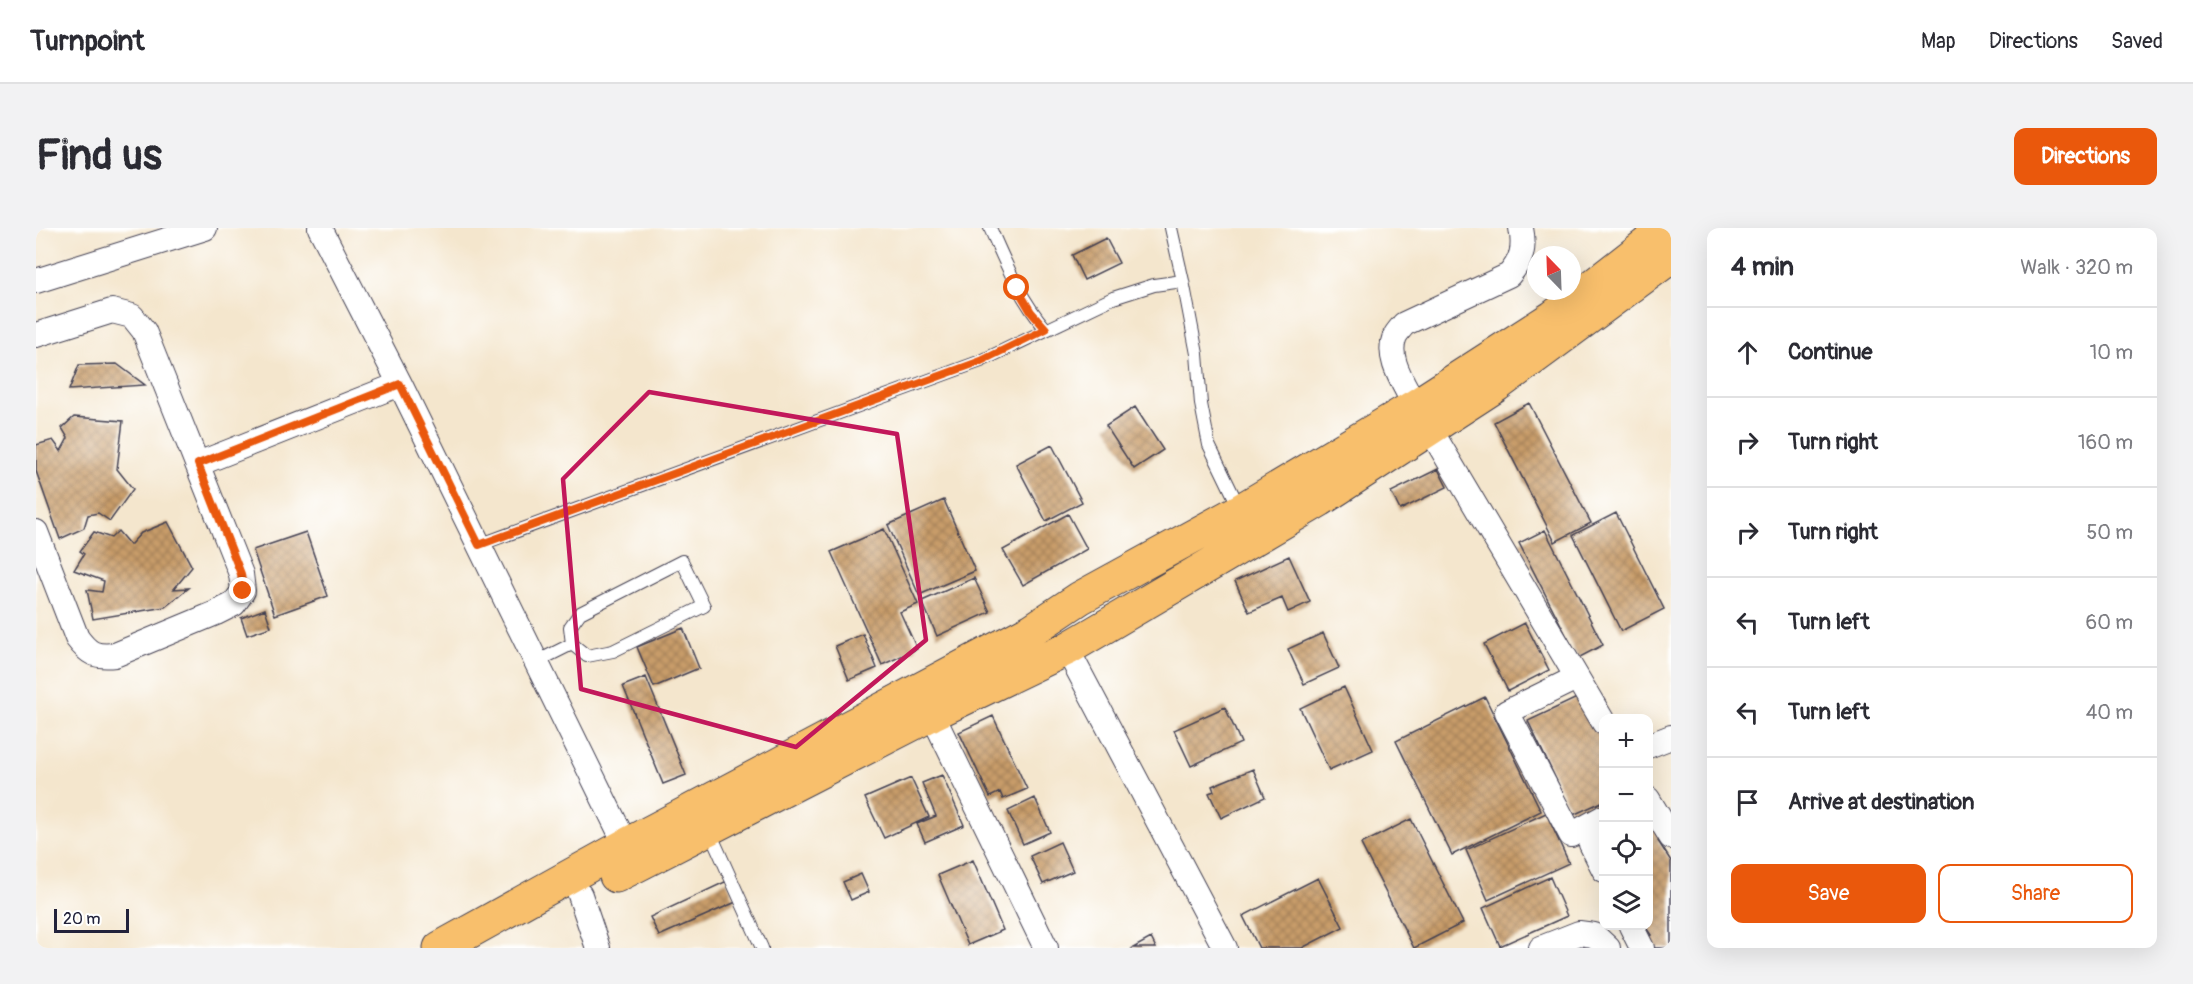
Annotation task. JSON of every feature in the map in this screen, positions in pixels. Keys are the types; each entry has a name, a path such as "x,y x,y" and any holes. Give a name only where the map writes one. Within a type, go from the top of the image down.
{"highway":[{"path":"440,948 626,845 1032,630 1080,598 1241,510 1422,417 1497,385 1663,237"},
{"path":"482,948 580,895 932,714 1067,650 1320,500 1422,417"}],"street":[{"path":"36,281 205,228"},
{"path":"320,228 400,384 626,845"},
{"path":"1521,228 1524,242 1520,261 1509,275 1404,324 1395,336 1392,349 1395,363 1422,417 1599,715"},
{"path":"36,335 112,311 132,316 144,331 198,464 241,574 243,591 234,604 216,614 115,655 101,656 86,650 77,638 36,531"},
{"path":"198,464 400,384"},
{"path":"1067,650 1225,948"},
{"path":"1576,678 1507,712 1570,835 1599,820"},
{"path":"932,714 1046,948"},
{"path":"1653,744 1671,737"},
{"path":"1653,811 1671,837"},
{"path":"1599,840 1591,844 1599,860"},
{"path":"580,895 598,948"},
{"path":"1633,930 1642,948"},
{"path":"1540,948 1579,933 1594,935 1608,948"}],"lane":[{"path":"990,228 1017,288 1031,312 1046,329"},
{"path":"1171,228 1184,281 1197,354 1201,404 1209,446 1241,510"},
{"path":"479,545 981,361 1113,298 1154,285 1184,281"},
{"path":"682,561 704,606 613,651 588,656 572,644 570,627 580,613 682,561"},
{"path":"536,662 572,644"},
{"path":"708,829 762,948"}],"highlighted area":[{"path":"649,392 897,434 926,640 796,747 581,689 563,479"}],"building":[{"path":"1106,238 1119,263 1084,280 1072,255"},
{"path":"117,364 145,385 69,390 79,365"},
{"path":"1529,403 1591,523 1555,542 1494,422"},
{"path":"1135,407 1163,450 1134,469 1106,426"},
{"path":"74,417 123,421 117,469 133,489 110,521 98,513 88,515 84,528 60,539 36,471 36,445 53,440 61,451 68,438 62,428"},
{"path":"1052,445 1082,502 1046,521 1016,464"},
{"path":"1438,469 1447,487 1400,510 1391,492"},
{"path":"944,500 975,571 919,595 888,525"},
{"path":"1616,513 1664,609 1621,631 1573,535"},
{"path":"1068,514 1087,549 1023,585 1003,550"},
{"path":"168,522 192,567 174,589 189,588 165,607 93,619 87,590 102,592 104,581 74,570 84,554 80,551 94,532 111,538 118,531 130,545 141,533"},
{"path":"884,529 918,604 900,612 917,649 882,665 831,552"},
{"path":"1545,530 1603,645 1578,658 1519,543"},
{"path":"306,532 328,596 275,615 253,550"},
{"path":"1289,556 1310,602 1288,612 1282,598 1249,612 1235,581"},
{"path":"974,578 990,612 937,636 922,601"},
{"path":"265,609 271,627 247,635 241,618"},
{"path":"1525,623 1549,670 1508,691 1484,644"},
{"path":"683,628 699,668 654,687 637,647"},
{"path":"1323,633 1339,668 1304,684 1288,649"},
{"path":"863,634 877,668 849,680 835,646"},
{"path":"646,677 686,775 663,784 623,686"},
{"path":"1344,687 1373,750 1329,770 1300,708"},
{"path":"1581,696 1599,734 1599,803 1573,815 1528,721"},
{"path":"1485,697 1541,811 1452,855 1396,741"},
{"path":"1225,707 1241,743 1191,766 1174,730"},
{"path":"993,716 1027,789 1003,799 1000,792 990,797 959,732"},
{"path":"1253,769 1265,797 1221,818 1209,793 1214,791 1212,786"},
{"path":"942,775 964,825 925,842 917,824 936,816 922,783"},
{"path":"911,778 929,817 884,838 865,798"},
{"path":"1035,798 1050,832 1023,844 1008,811"},
{"path":"1546,813 1569,863 1488,900 1466,850"},
{"path":"1411,819 1463,923 1414,948 1361,844"},
{"path":"1653,824 1664,838 1658,841 1671,861 1671,948 1651,948 1645,938 1651,935 1648,930 1653,930"},
{"path":"1060,842 1073,871 1043,884 1030,856"},
{"path":"973,860 1003,930 968,945 938,875"},
{"path":"861,874 869,892 851,900 843,882"},
{"path":"1550,877 1567,916 1500,946 1483,908"},
{"path":"1318,878 1343,927 1302,948 1259,948 1243,916"},
{"path":"727,881 736,902 659,936 650,917"},
{"path":"1151,938 1156,948 1133,948"}],"route":[{"path":"243,591 241,574 198,464 400,384 479,545 981,361 1046,329 1031,312 1017,288"}]}
